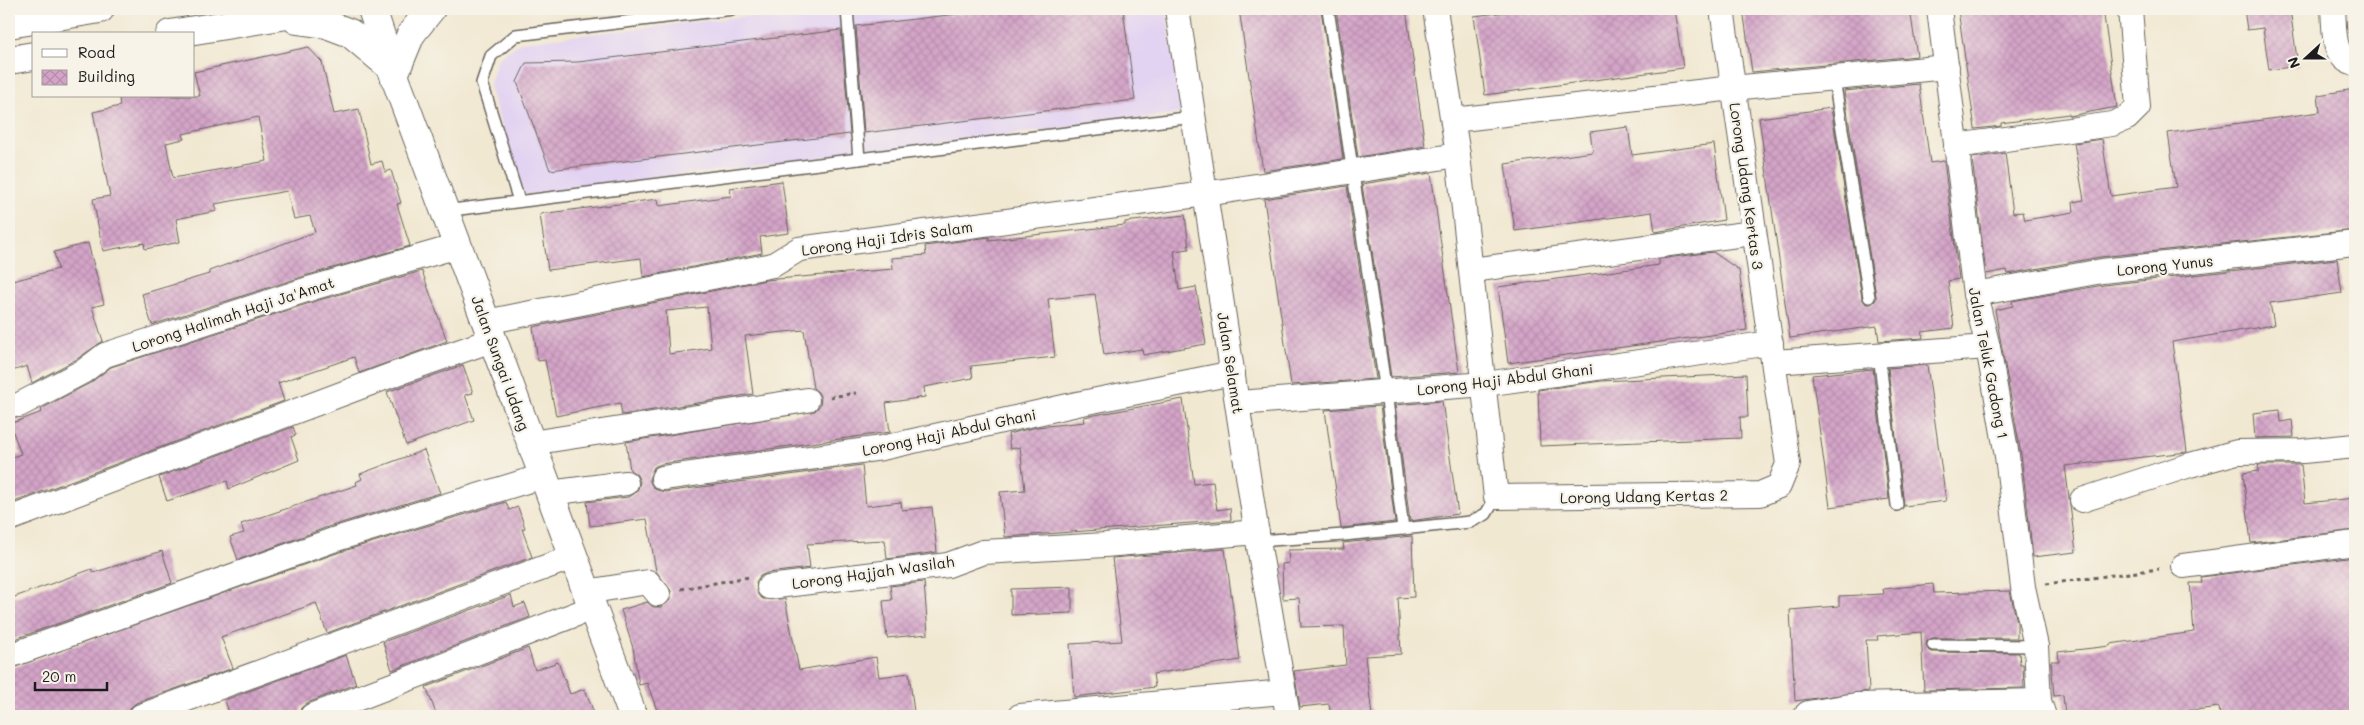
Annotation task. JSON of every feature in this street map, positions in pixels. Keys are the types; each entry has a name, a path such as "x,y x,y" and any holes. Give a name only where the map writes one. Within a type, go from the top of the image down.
{"street":[{"path":"9,24 100,9"},
{"path":"182,32 324,9"},
{"name":"Jalan Sungai Udang","path":"372,9 444,211 633,716"},
{"path":"266,18 326,24 350,32 393,72 412,34 431,9"},
{"name":"Jalan Selamat","path":"1177,9 1258,536 1288,716"},
{"path":"1435,9 1458,156 1485,384 1496,497"},
{"name":"Lorong Udang Kertas 3","path":"1722,9 1753,233 1772,353"},
{"name":"Jalan Teluk Gadong 1","path":"1940,9 1975,294 1988,348 2007,456 2024,587 2036,646 2042,709"},
{"path":"1956,146 2112,124 2127,118 2138,107 2130,9"},
{"path":"2333,9 2336,50 2349,62 2355,64"},
{"path":"9,60 32,56"},
{"path":"1453,120 1733,88 1947,67"},
{"name":"Lorong Haji Idris Salam","path":"9,519 392,375 489,331 773,265 800,249 1205,194 1458,156"},
{"path":"1471,270 1753,233"},
{"name":"Lorong Yunus","path":"1975,294 2102,271 2355,242"},
{"name":"Lorong Halimah Haji Ja'Amat","path":"19,405 84,371 105,355 312,288 458,246"},
{"name":"Lorong Haji Abdul Ghani","path":"1238,403 1485,384 1772,353 1879,354 1988,348"},
{"name":"Lorong Udang Kertas 2","path":"1496,497 1760,494 1779,486 1788,464 1772,353"},
{"name":"Lorong Haji Abdul Ghani","path":"663,478 882,448 1077,404 1233,373"},
{"path":"531,443 807,400"},
{"path":"2082,500 2190,464 2237,452 2303,451 2355,446"},
{"path":"9,656 333,540 546,485 626,483"},
{"name":"Lorong Hajjah Wasilah","path":"770,587 948,565 983,552 1258,536"},
{"path":"2182,566 2355,543"},
{"path":"141,716 573,557"},
{"path":"312,716 589,600 648,582 658,594"},
{"path":"1020,716 1284,692"},
{"path":"1805,716 1808,713 1856,705 2042,709"}],"lane":[{"path":"519,201 482,83 491,56 516,36 733,9"},
{"path":"847,9 859,159"},
{"path":"1328,9 1386,392 1403,529"},
{"path":"1834,79 1869,297"},
{"path":"444,211 1193,117"},
{"path":"1879,354 1897,505"},
{"path":"1258,536 1403,529 1470,522 1486,514 1496,497"},
{"path":"1933,645 2036,646"}],"path":[{"path":"2024,587 2182,566"},
{"path":"658,594 752,577 770,587"}],"shaded area":[{"path":"808,9 1166,9 1182,113 524,195 489,86 498,58 521,42"}],"building":[{"path":"999,9 1123,9 1135,100 864,133 856,26"},
{"path":"1239,9 1321,9 1343,159 1263,171"},
{"path":"1336,9 1406,9 1425,146 1358,157"},
{"path":"1529,9 1674,9 1683,68 1485,95 1474,16"},
{"path":"1743,9 1910,9 1917,56 1752,72"},
{"path":"1958,9 2103,9 2117,107 2069,116 2069,114 2001,123 2001,126 1975,129"},
{"path":"2244,9 2290,9 2298,66 2269,70 2263,28 2247,30"},
{"path":"841,30 850,134 550,170 517,82 526,63 578,62"},
{"path":"308,47 322,62 334,114 359,109 371,164 382,161 385,172 391,170 401,203 397,204 410,246 308,275 152,325 142,294 209,274 209,271 315,232 310,216 294,219 287,191 215,204 217,211 176,219 180,242 145,249 144,243 103,251 93,199 110,196 93,112 120,106 119,99 124,98 195,98 195,96 200,96 195,72","holes":["258,117 267,161 173,178 166,143 184,139 183,134"]},
{"path":"1919,84 1930,163 1944,161 1959,279 1948,281 1954,328 1922,332 1923,338 1879,341 1877,326 1790,338 1759,118 1831,108 1862,298 1866,304 1871,304 1876,300 1876,296 1844,91"},
{"path":"2355,89 2355,230 2100,257 2008,274 2007,270 1986,274 1972,158 2005,153 2013,213 2023,212 2025,220 2074,212 2073,202 2084,200 2074,143 2102,139 2111,196 2176,187 2168,133 2320,112 2318,95"},
{"path":"1628,127 1632,155 1714,144 1724,220 1655,232 1652,212 1515,231 1505,164 1593,152 1590,132"},
{"path":"1431,173 1459,372 1391,377 1362,184"},
{"path":"782,181 789,233 760,237 762,253 643,277 641,258 548,270 540,214 658,199 659,206 731,196 730,188"},
{"path":"1347,186 1376,379 1291,385 1264,199"},
{"path":"1185,215 1189,249 1174,251 1179,290 1196,287 1206,344 1143,355 1142,349 1104,355 1095,294 1048,299 1055,357 971,366 973,378 924,387 925,397 886,403 890,432 661,464 654,467 649,479 652,486 657,490 665,492 862,465 866,506 901,502 902,510 932,507 937,552 887,559 885,540 807,544 810,568 767,573 760,576 756,582 758,595 763,599 785,599 799,670 876,657 879,677 909,673 914,712 894,716 659,716 647,683 639,685 633,648 621,610 647,602 653,607 661,607 671,599 671,591 656,571 647,519 590,526 587,502 628,497 638,489 640,482 637,475 630,470 626,442 815,411 820,405 821,398 813,388 804,330 745,336 753,394 622,415 620,403 556,416 545,360 538,361 533,327 766,280 893,269 892,258 926,255 925,246 989,237 989,240 1125,225 1125,222","holes":["707,307 711,348 669,354 666,311"]},
{"path":"88,243 104,304 92,307 103,341 77,359 32,383 27,366 9,372 9,282 58,269 54,252"},
{"path":"1713,252 1739,270 1747,330 1508,363 1498,287 1659,265 1659,259"},
{"path":"2337,259 2342,293 2270,303 2274,325 2172,342 2187,452 2065,466 2076,552 2033,557 2021,454 1995,310 2013,306 2012,301 2104,285"},
{"path":"422,271 447,341 359,373 354,357 278,383 284,401 9,504 9,458 21,454 10,424 42,412 41,409 90,383 111,367 316,301"},
{"path":"463,365 473,393 465,395 474,420 406,445 387,392"},
{"path":"1927,365 1946,501 1904,506 1888,368"},
{"path":"1873,369 1889,499 1830,507 1812,375"},
{"path":"1746,374 1748,417 1740,417 1741,438 1540,446 1538,390 1601,381"},
{"path":"1183,399 1194,484 1213,482 1217,510 1230,508 1231,520 1005,537 1000,492 1025,490 1020,447 1010,449 1008,434 1037,427 1085,422 1084,417"},
{"path":"1442,401 1458,514 1410,521 1395,405"},
{"path":"1380,406 1395,522 1341,528 1325,410"},
{"path":"2280,410 2281,422 2292,420 2294,437 2255,438 2253,413"},
{"path":"293,427 296,435 291,437 299,460 229,489 227,481 167,501 159,477"},
{"path":"424,450 440,493 328,527 238,560 230,537 244,533 241,524 357,485 356,482 362,479 360,474"},
{"path":"2258,465 2301,465 2305,503 2355,498 2355,530 2251,543 2243,473 2259,471"},
{"path":"506,502 509,510 518,507 525,528 522,529 532,557 327,633 316,603 221,637 233,668 136,703 130,708 128,716 9,716 9,669 337,553"},
{"path":"1412,536 1414,597 1398,598 1401,654 1365,656 1372,716 1331,716 1329,704 1300,707 1294,671 1346,665 1344,626 1301,627 1299,598 1283,599 1282,564 1289,563 1288,550 1344,549 1343,543"},
{"path":"1225,549 1240,660 1153,674 1155,687 1074,697 1070,644 1122,641 1112,558"},
{"path":"162,551 172,583 9,641 9,599 92,569 93,573"},
{"path":"2355,557 2355,711 2316,716 2220,716 2219,707 2179,712 2179,716 2065,716 2063,695 2054,696 2051,661 2059,661 2058,652 2110,646 2110,644 2194,632 2190,583 2202,583 2201,577"},
{"path":"924,582 928,634 887,638 883,601 892,600 890,586"},
{"path":"1933,584 1934,593 2010,591 2017,622 2017,638 1933,638 1927,641 1926,645 1929,651 1933,652 2019,653 2020,664 2023,664 2024,688 1924,690 1921,632 1877,636 1878,640 1866,640 1869,691 1795,701 1790,610 1839,606 1839,596 1884,594 1883,589"},
{"path":"1072,587 1072,613 1011,615 1011,589"},
{"path":"511,595 514,607 525,603 530,617 392,670 383,642"},
{"path":"528,648 535,670 558,662 570,694 585,689 595,716 437,716 426,687"},
{"path":"346,655 356,684 307,703 301,708 299,716 230,716 225,700"}]}
